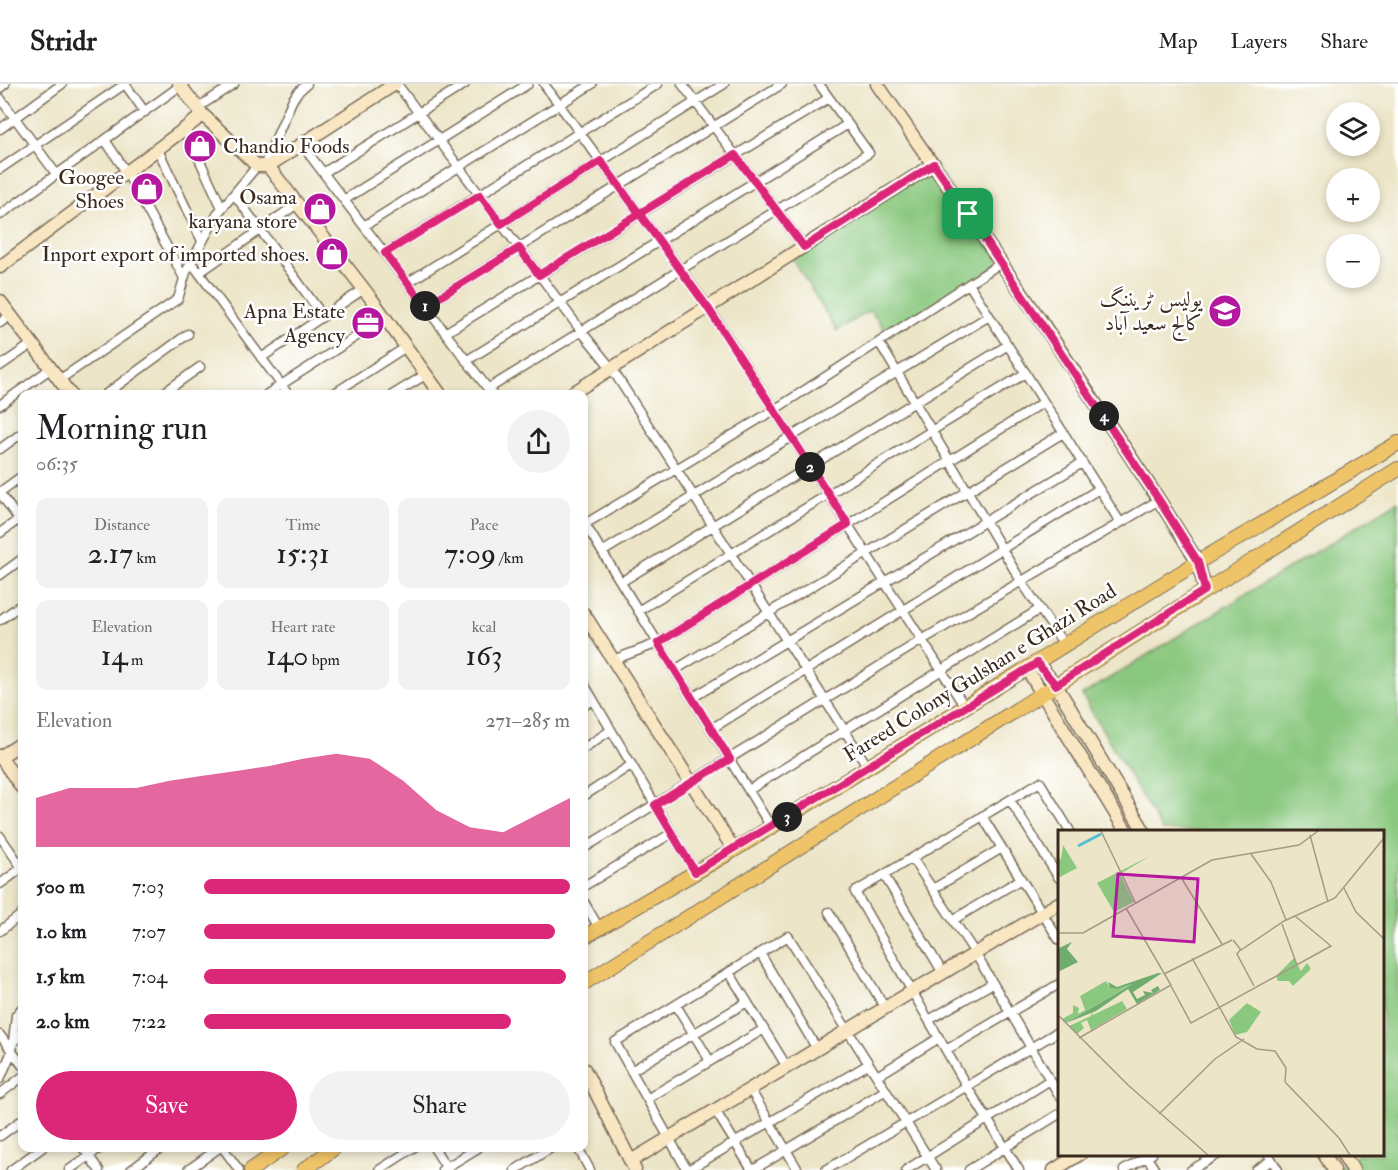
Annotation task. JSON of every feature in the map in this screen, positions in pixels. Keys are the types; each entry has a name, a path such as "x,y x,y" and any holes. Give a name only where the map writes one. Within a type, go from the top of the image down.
{"main road":[{"name":"Fareed Colony Gulshan e Ghazi Road","path":"588,935 734,850 1198,562 1398,443"},
{"path":"588,980 1398,469"},
{"path":"261,1167 275,1152"},
{"path":"304,1170 329,1152"}],"street":[{"path":"0,88 5,84"},
{"path":"0,129 62,84"},
{"path":"0,169 125,84 145,112"},
{"path":"0,267 185,129 200,111 234,84"},
{"path":"263,166 292,101 306,84"},
{"path":"59,380 178,298 191,262 222,208 263,166 302,145 396,84 612,369 868,766"},
{"path":"323,173 465,84"},
{"path":"344,200 528,84"},
{"path":"544,84 708,308 965,708"},
{"path":"364,226 592,84"},
{"path":"385,253 658,84"},
{"path":"682,84 804,247"},
{"path":"407,282 724,84"},
{"path":"425,306 782,84"},
{"path":"493,390 869,153 819,84"},
{"path":"878,84 1159,500 1198,562 1205,590"},
{"path":"0,215 180,85 200,111 263,166 297,204 364,289 437,390"},
{"path":"0,98 57,175"},
{"path":"445,333 829,98"},
{"path":"466,361 848,124"},
{"path":"185,129 222,208"},
{"path":"105,140 127,173 184,278"},
{"path":"302,145 488,390"},
{"path":"158,150 202,241"},
{"path":"578,390 934,164"},
{"path":"234,194 323,316"},
{"path":"199,273 297,204"},
{"path":"191,262 284,390"},
{"path":"588,521 677,470 774,410 1001,263"},
{"path":"969,284 1120,522"},
{"path":"261,358 364,289"},
{"path":"0,301 5,319 32,344 67,390"},
{"path":"602,552 989,316"},
{"path":"274,390 385,318"},
{"path":"111,390 188,334"},
{"path":"879,342 1021,581 1065,646"},
{"path":"0,366 32,344"},
{"path":"621,582 1008,345"},
{"path":"339,390 406,347"},
{"path":"168,390 200,367"},
{"path":"21,390 50,369"},
{"path":"638,611 1026,373"},
{"path":"401,390 425,375"},
{"path":"0,405 18,392"},
{"path":"613,660 658,643 1044,402"},
{"path":"675,670 1064,433"},
{"path":"0,449 18,436"},
{"path":"692,698 1082,463"},
{"path":"18,479 0,492 18,516"},
{"path":"711,729 1099,489"},
{"path":"588,846 922,640 1159,500"},
{"path":"0,533 18,522"},
{"path":"588,529 771,826"},
{"path":"0,575 18,562"},
{"path":"0,620 18,607"},
{"path":"749,790 1040,609"},
{"path":"588,620 734,850"},
{"path":"1032,666 1056,685 1143,830"},
{"path":"1032,666 1043,694 1125,830"},
{"path":"588,691 695,872"},
{"path":"588,703 593,700"},
{"path":"588,745 611,730"},
{"path":"18,745 0,756 18,782"},
{"path":"588,793 631,765"},
{"path":"1019,1170 966,1085 855,892 1040,782 1069,830"},
{"path":"1010,800 1058,876"},
{"path":"982,816 1058,938"},
{"path":"588,884 672,833"},
{"path":"1,840 18,863"},
{"path":"933,889 1002,848"},
{"path":"912,858 975,953 1058,1093"},
{"path":"0,884 18,871"},
{"path":"884,875 944,973"},
{"path":"953,920 1021,879"},
{"path":"588,1082 633,1166 669,1138 1058,904"},
{"path":"588,909 599,928"},
{"path":"829,912 885,1008"},
{"path":"0,931 18,917"},
{"path":"869,1064 687,1170 615,1042 789,936 936,1170"},
{"path":"760,953 817,1049"},
{"path":"729,972 787,1067"},
{"path":"929,1020 993,983"},
{"path":"946,1050 1058,985"},
{"path":"631,1071 747,1002"},
{"path":"676,1005 710,1061"},
{"path":"13,1047 18,1013"},
{"path":"647,1099 764,1029"},
{"path":"826,1170 1058,1032"},
{"path":"0,1035 13,1047 18,1057"},
{"path":"877,1076 939,1038"},
{"path":"0,1079 18,1040"},
{"path":"0,1094 18,1080"},
{"path":"906,1170 1050,1080"},
{"path":"750,1089 798,1170"},
{"path":"715,1110 753,1170 886,1090"},
{"path":"969,1170 1058,1115"},
{"path":"0,1136 18,1123"},
{"path":"10,1170 36,1152"},
{"path":"86,1152 99,1170"},
{"path":"69,1170 94,1152"},
{"path":"131,1170 156,1152"},
{"path":"188,1170 215,1152"},
{"path":"224,1152 239,1170"},
{"path":"379,1170 407,1152"},
{"path":"436,1152 446,1169 472,1152"},
{"path":"515,1170 544,1152"},
{"path":"580,1152 586,1168"},
{"path":"1062,1168 1079,1155"},
{"path":"1124,1170 1146,1155"},
{"path":"1148,1155 1155,1170"},
{"path":"1191,1170 1217,1155"},
{"path":"1325,1155 1334,1170"},
{"path":"1344,1155 1353,1170"},
{"path":"1256,1170 1270,1157 1278,1170"}],"green space":[{"path":"934,164 1001,263 889,336 870,310 837,331 790,255"},
{"path":"1398,501 1398,1170 1335,1170 1358,1155 1383,1155 1383,830 1161,830 1082,695"}],"place":[{"name":"Chandio Foods","path":"200,146"},
{"name":"Googee Shoes","path":"147,189"},
{"name":"Osama karyana store","path":"320,209"},
{"name":"Inport export of imported shoes.","path":"332,254"},
{"name":"پولیس ٹریننگ کالج سعید آباد","path":"1225,311"},
{"name":"Apna Estate Agency","path":"368,323"}],"route":[{"path":"968,214 934,164 804,247 735,155 639,214 539,275 519,248 425,306 385,253 480,195 501,224 601,161 639,214 708,308 848,524 658,643 730,759 655,805 695,872 1037,663 1056,685 1205,590 1198,562 1159,500 968,214"}]}
